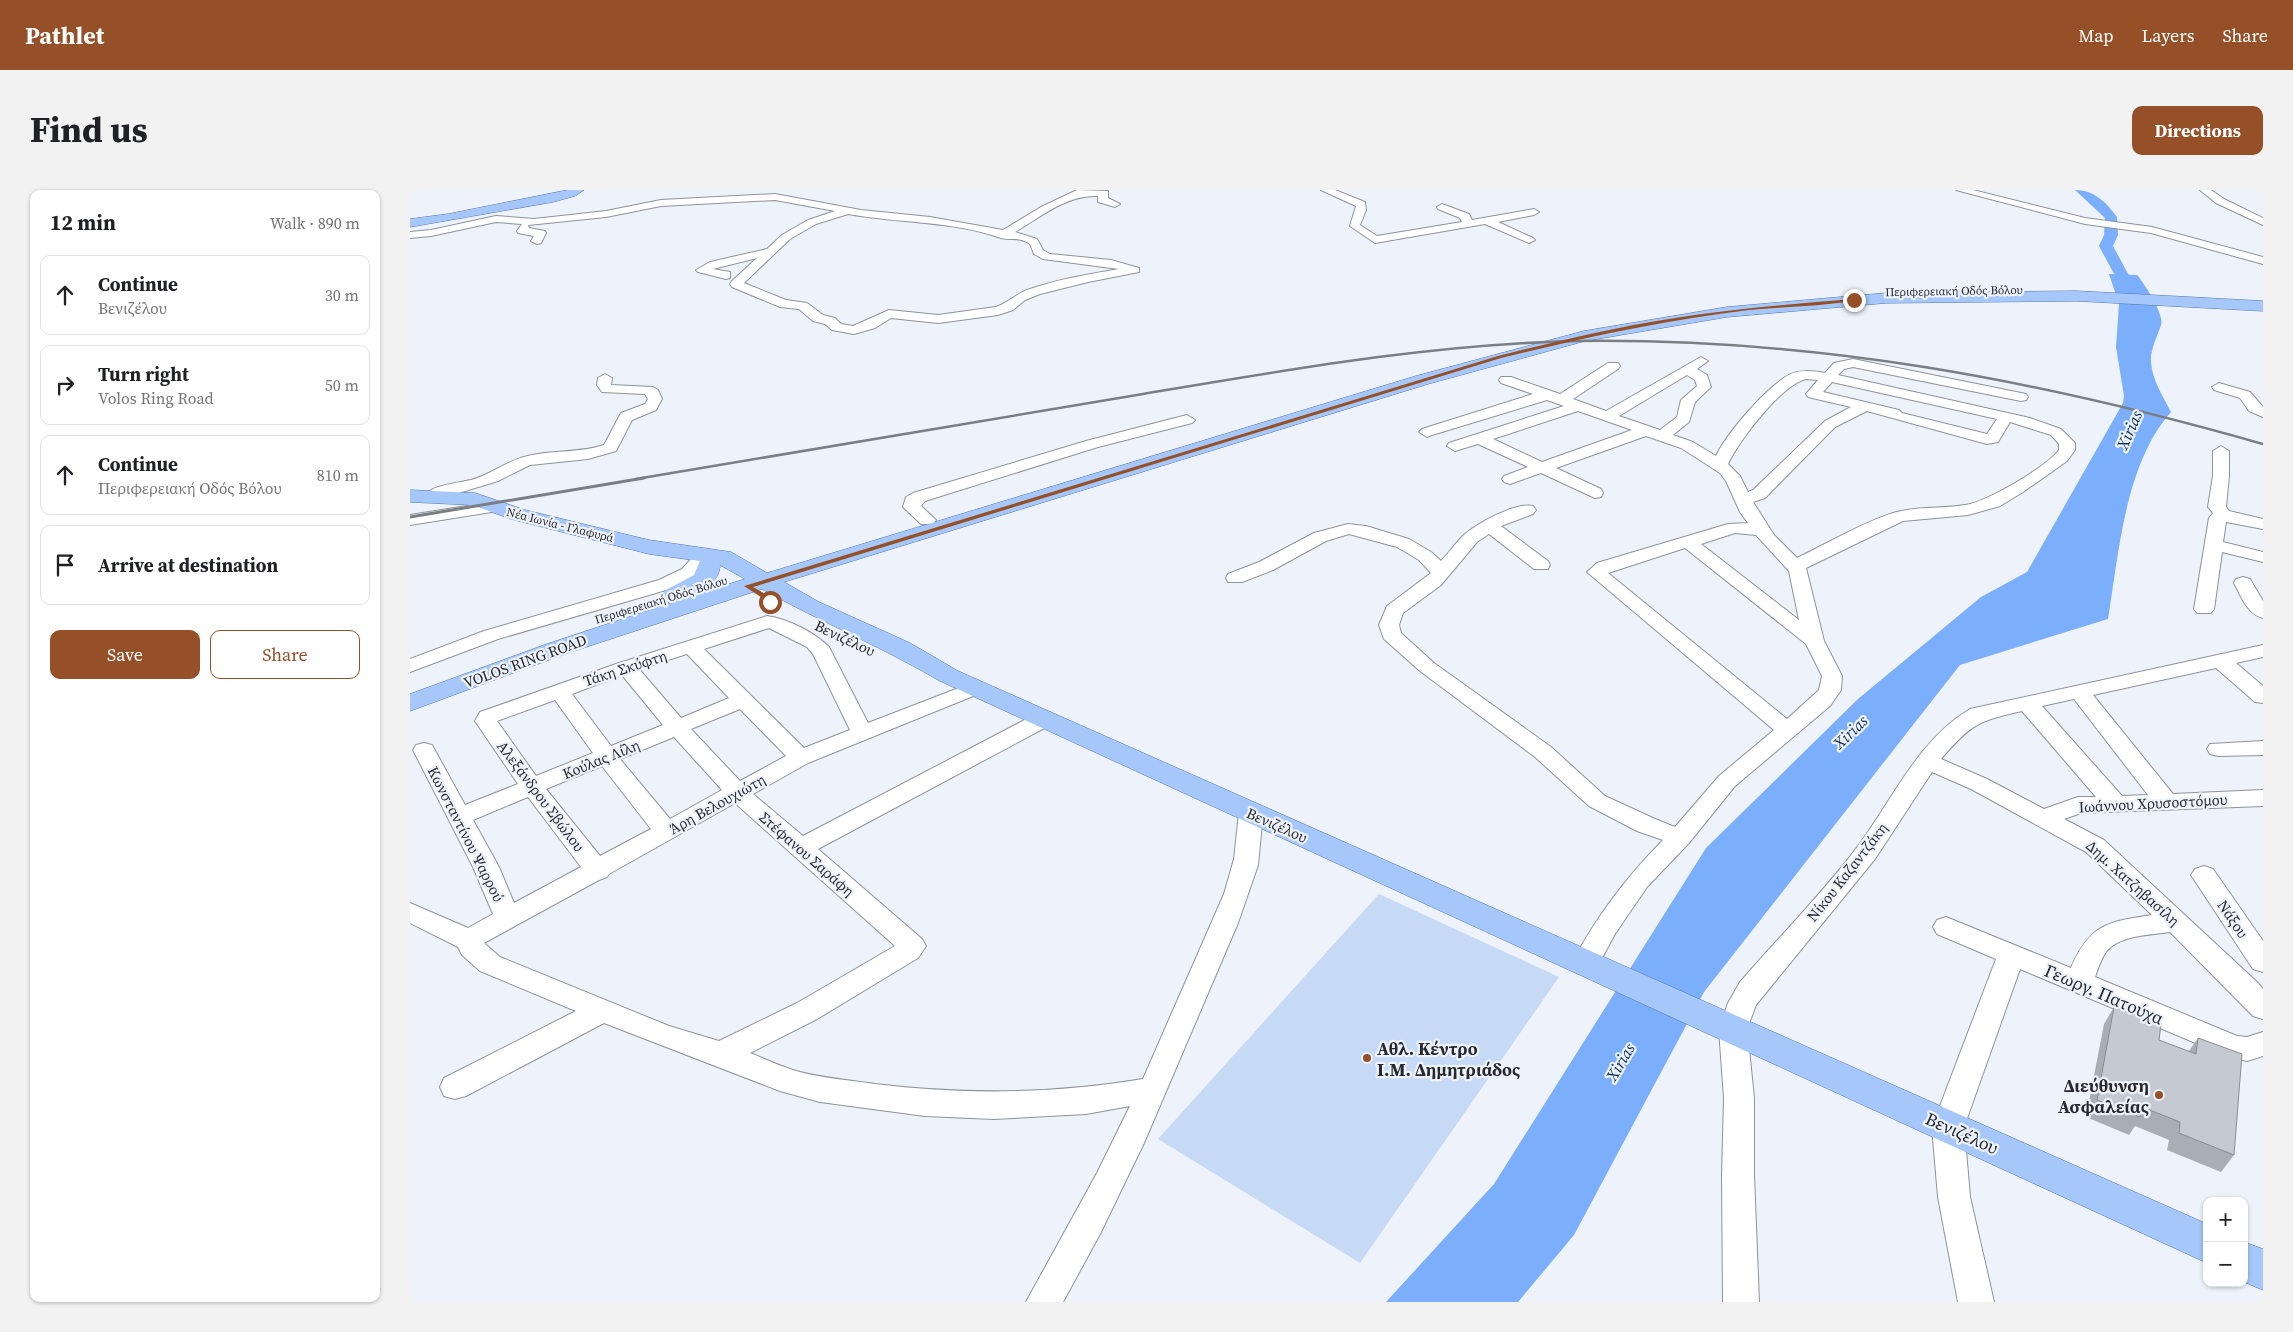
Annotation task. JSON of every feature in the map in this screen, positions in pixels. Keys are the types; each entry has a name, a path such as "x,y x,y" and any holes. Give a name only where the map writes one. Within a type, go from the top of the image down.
{"main road":[{"path":"410,223 457,217 510,204 561,197 578,190"},
{"path":"2153,296 2196,288"},
{"name":"Περιφερειακή Οδός Βόλου","path":"410,684 592,621 672,596 750,580 814,554 1461,358 1548,335 1652,315 1757,301 1871,292 2153,296"},
{"name":"Περιφερειακή Οδός Βόλου","path":"841,558 1430,377 1575,338 1667,320 1757,308 1868,299 1983,293"},
{"path":"2153,296 2263,301"},
{"path":"2153,296 2263,306"},
{"path":"2153,296 2263,316"},
{"name":"Νέα Ιωνία - Γλαφυρά","path":"410,496 475,499 518,515 649,547 703,558 750,580"},
{"path":"672,596 703,579 709,571 703,558 759,561 814,554"},
{"path":"802,602 797,591 800,583 810,574 841,558"},
{"name":"VOLOS RING ROAD","path":"410,703 750,580 841,558"},
{"name":"Βενιζέλου","path":"750,580 901,648 949,676 1595,969"},
{"name":"Βενιζέλου","path":"750,580 773,613 844,638 886,657 949,676"},
{"path":"634,622 734,601 755,600 773,613"},
{"path":"1595,969 1725,1025"},
{"name":"Βενιζέλου","path":"1725,1025 2203,1242"},
{"path":"2248,1263 2263,1270"}],"street":[{"path":"1326,190 1361,204 1362,210 1355,222 1355,226 1375,240 1534,212"},
{"path":"1960,190 2000,202 2035,207 2104,224 2156,230 2263,261"},
{"path":"2205,190 2220,201 2263,222"},
{"path":"1003,235 1045,209 1083,191 1104,192 1102,200 1115,204"},
{"path":"411,240 431,233 496,219 534,222 568,219 661,203 777,194 849,210 930,220 1024,238 1035,242 1038,245 1038,252 1047,257 1111,263 1135,270 1088,278 1036,291 1021,297 1009,307 998,311 938,319 889,314 870,325 854,330 837,327 830,321 818,318 803,306 784,304 762,293 736,284 786,237 804,226 849,210"},
{"path":"568,219 579,213 611,205 626,198"},
{"path":"1442,207 1465,216 1468,224"},
{"path":"1486,220 1529,240"},
{"path":"534,222 521,230 541,233 537,241"},
{"path":"726,275 702,270 714,264 769,252"},
{"path":"1608,416 1701,361"},
{"path":"1846,363 1926,377 2016,396 2001,416 1990,440 1897,416 1894,413 1813,394 1839,366 1846,363"},
{"path":"1456,446 1479,438 1562,400 1612,366"},
{"path":"1744,500 1759,494 1830,424 1859,405 1868,387 1886,369"},
{"path":"1510,479 1654,433 1684,419 1688,400 1704,387 1702,378 1686,370"},
{"path":"1720,465 1726,451 1748,421 1793,378 1806,375 2034,423 2056,432 2067,443 2067,450 2062,458 1999,501 1967,510 1908,514 1898,517 1795,566"},
{"path":"1894,413 1926,377"},
{"path":"432,496 453,488 491,478 519,462 582,457 610,448 614,445 623,419 632,413 650,407 655,399 653,393 648,390 607,389 604,385 605,378"},
{"path":"1506,380 1654,433 1704,454 1720,465 1734,479 1749,512 1763,531 1795,566 1800,576 1806,614 1814,641 1830,672 1832,685 1822,701 1727,780 1680,837 1638,881 1620,905 1595,969"},
{"path":"1937,426 1968,386"},
{"path":"2220,387 2245,395 2254,408 2263,413"},
{"path":"1427,432 1562,400"},
{"path":"1816,415 1830,424"},
{"path":"926,520 912,507 912,501 919,497 1092,444 1187,420"},
{"path":"1479,438 1594,493"},
{"path":"2220,450 2221,476 2217,507 2224,516"},
{"path":"410,520 492,506"},
{"path":"1527,510 1489,525 1466,543 1434,581 1394,610 1388,625 1390,635 1428,667 1532,743 1597,801 1646,825 1680,837"},
{"path":"2204,609 2218,518 2224,516 2263,524"},
{"path":"1489,525 1541,565"},
{"path":"1763,531 1738,528 1689,544 1604,567 1596,572 1787,730"},
{"path":"1235,578 1266,566 1320,537 1348,529 1360,530 1403,544 1426,556 1442,573"},
{"path":"1689,544 1814,641"},
{"path":"2215,545 2263,556"},
{"path":"410,666 491,635 666,584 689,573 703,558"},
{"path":"2243,583 2255,604 2263,612"},
{"path":"773,613 774,623 806,639 822,651 862,732"},
{"name":"Τάκη Σκύφτη","path":"486,720 493,714 690,646 773,613"},
{"path":"690,646 800,758"},
{"name":"Νίκου Καζαντζάκη","path":"1741,1302 1738,1175 1739,1098 1725,1025 1750,990 1866,852 1927,761 1953,732 1971,717 2026,703 2263,651"},
{"path":"2220,661 2263,697"},
{"name":"Στέφανου Σαράφη","path":"626,667 677,728 737,792 912,947 807,1011 721,1054"},
{"name":"Άρη Βελουχιώτη","path":"468,940 598,871 666,831 800,758 976,688"},
{"path":"559,690 607,757 666,831"},
{"path":"2079,692 2165,800"},
{"name":"Κούλας Λίλη","path":"458,817 743,700"},
{"path":"2026,703 2114,802"},
{"path":"801,848 878,804 956,767 1044,719"},
{"name":"Αλεξάνδρου Σβώλου","path":"486,720 532,787 598,871"},
{"path":"2218,749 2263,748"},
{"name":"Κωνσταντίνου Ψαρρού","path":"424,750 486,867 508,918"},
{"name":"Δημ. Χατζηβασίλη","path":"1927,761 1965,777 2044,817 2099,849 2175,922 2258,994"},
{"name":"Ιωάννου Χρυσοστόμου","path":"2044,817 2078,805 2165,800 2263,798"},
{"path":"1044,1302 1089,1220 1152,1090 1235,898 1245,865 1251,813"},
{"name":"Νάξου","path":"2204,875 2253,934 2263,962"},
{"path":"410,912 448,928 468,940 472,948 490,964 660,1034 721,1054 804,1086 925,1103 994,1106 1086,1102 1152,1090"},
{"path":"2078,983 2096,945 2103,939 2120,932 2175,922"},
{"name":"Γεωργ. Πατούχα","path":"1946,927 2234,1047 2247,1049 2263,1044"},
{"path":"1976,1302 1954,1197 1948,1127 2012,954"},
{"path":"455,1087 602,1011"}],"shaded area":[{"name":"Αθλ. Κέντρο Ι.Μ. Δημητριάδος","path":"1379,894 1559,977 1360,1263 1158,1139"}],"water":[{"path":"2109,274 2137,275 2157,307 2161,325 2154,344 2151,362 2158,388 2171,412 2156,433 2143,457 2134,483 2126,510 2108,619 1960,665 1704,992 1574,1235 1518,1302 1386,1302 1494,1184 1706,848 1858,699 1981,597 2027,572 2123,403 2124,396 2116,347 2119,304"}],"building":[{"name":"Διεύθυνση Ασφαλείας","path":"2114,1007 2161,1024 2159,1040 2196,1054 2198,1038 2242,1054 2234,1155 2179,1133 2180,1122 2142,1107 2140,1117 2097,1100"}],"waterway":[{"name":"Xirias","path":"2081,190 2100,205 2111,217 2111,235 2106,246 2126,283 2131,310"}],"railway":[{"path":"636,479 1305,367 1468,347 1578,341 1666,342 1753,347 1839,355 1924,367 2009,382 2093,400 2263,444"},
{"path":"410,517 644,478"}],"place":[{"name":"Αθλ. Κέντρο Ι.Μ. Δημητριάδος","path":"1367,1058"},
{"name":"Διεύθυνση Ασφαλείας","path":"2159,1095"}],"route":[{"path":"770,602 778,604 747,586 1500,357 1584,336 1667,320 1748,309 1854,300"}]}
